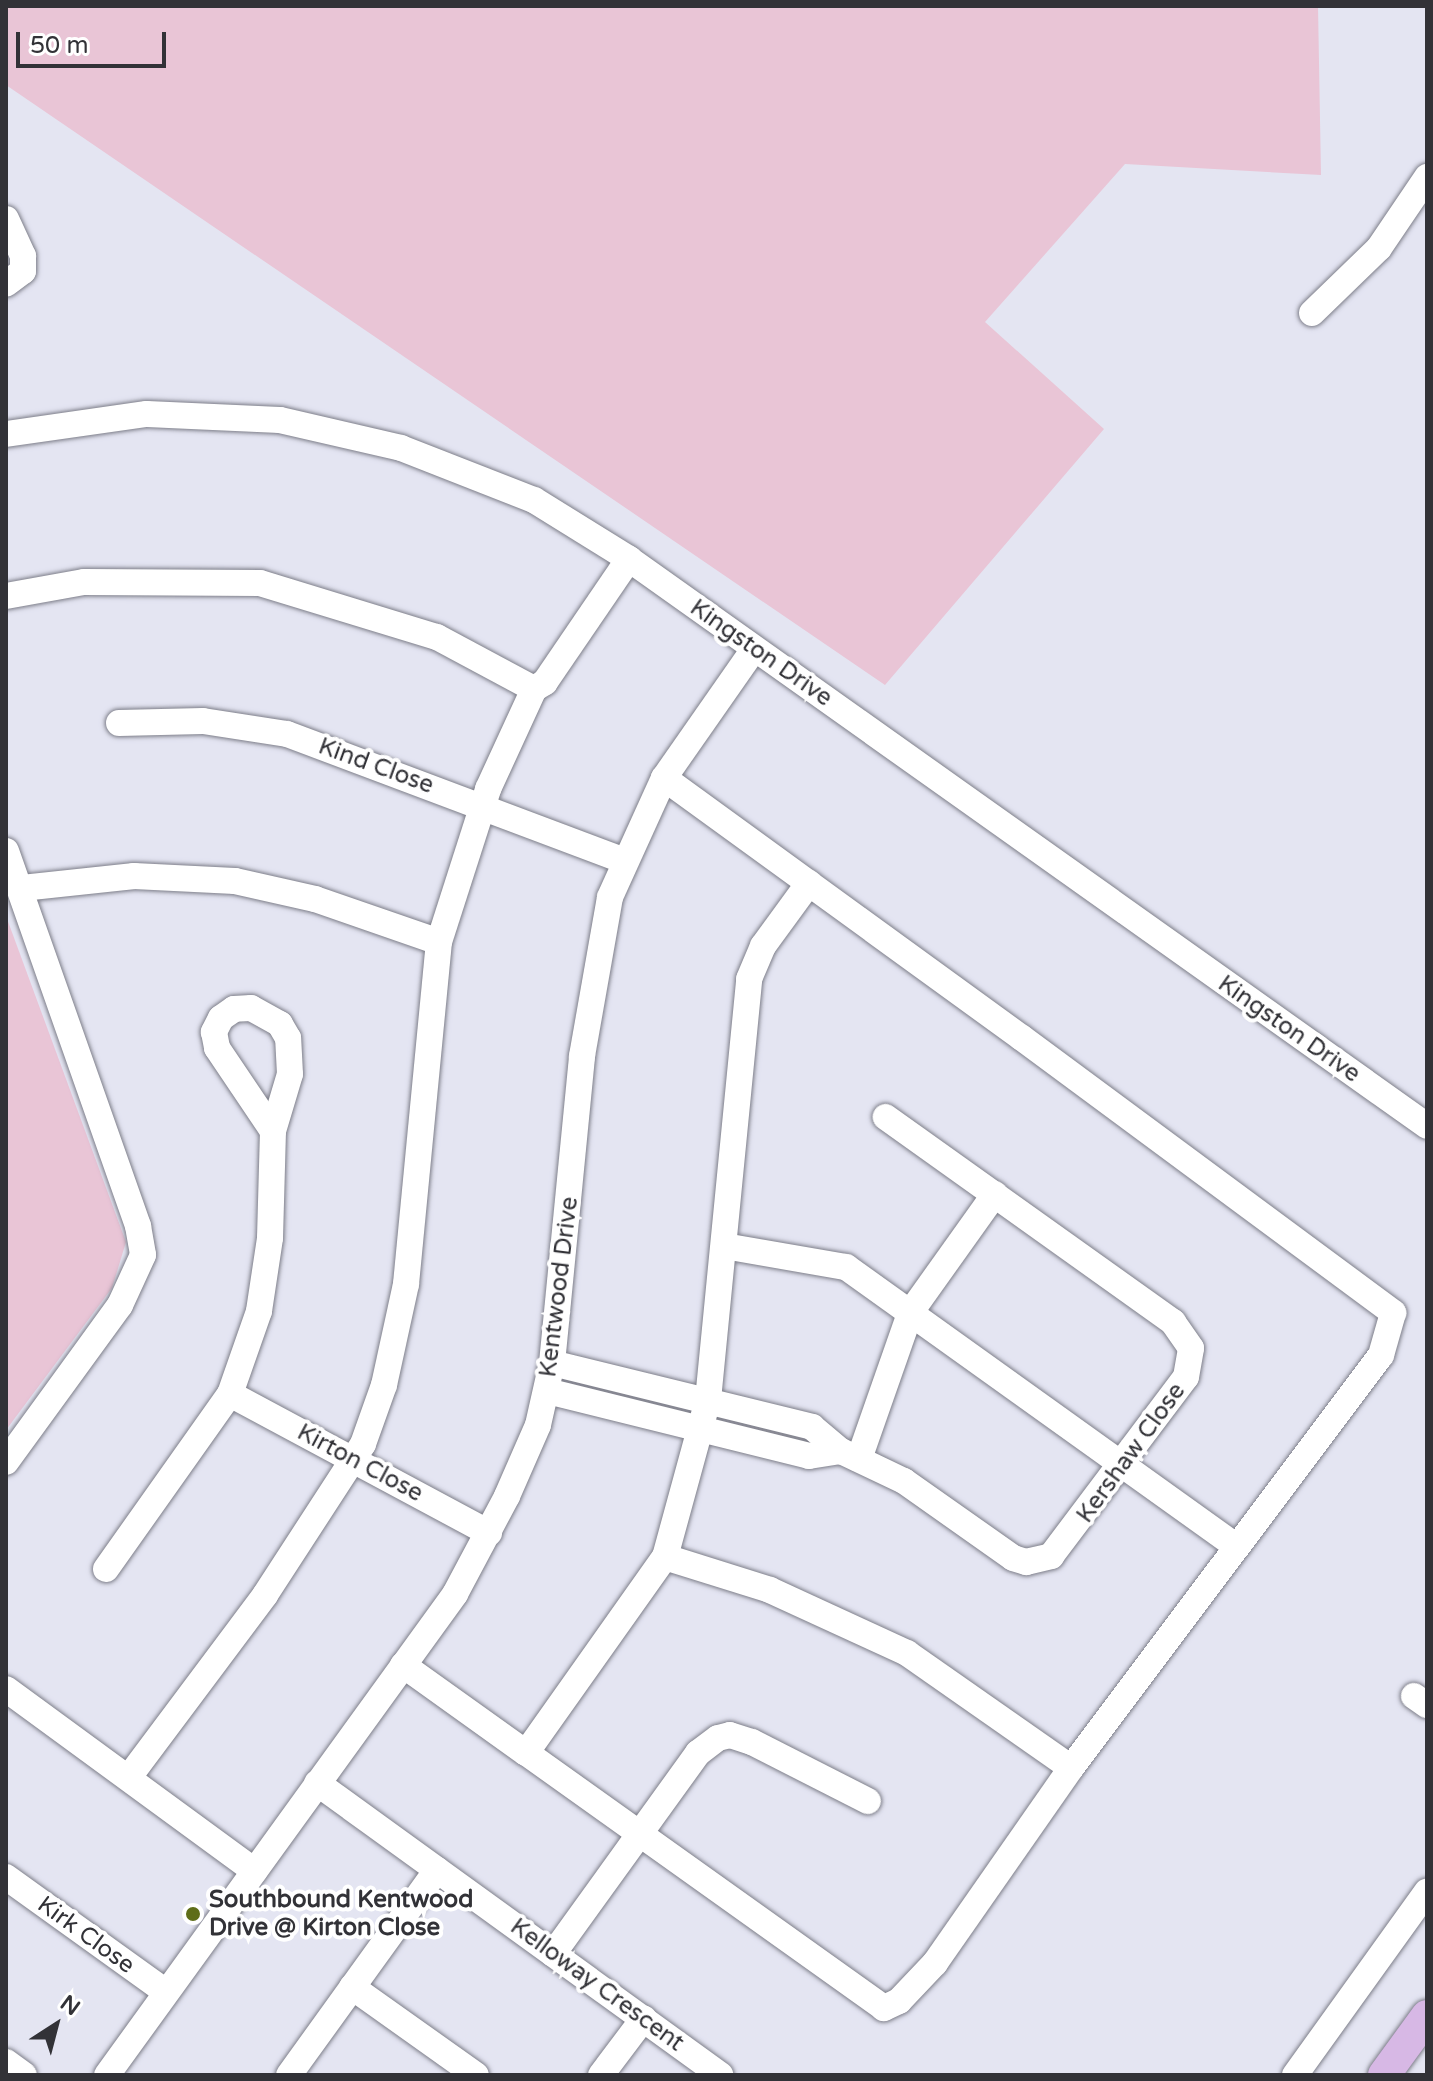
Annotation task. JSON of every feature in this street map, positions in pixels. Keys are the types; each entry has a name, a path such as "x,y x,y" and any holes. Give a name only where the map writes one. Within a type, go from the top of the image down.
{"main road":[{"path":"1384,2075 1427,2016"}],"street":[{"path":"1312,313 1379,248 1427,177"},
{"path":"6,219 23,256 23,271 6,284"},
{"name":"Kingston Drive","path":"6,434 147,414 280,420 340,431 471,472 534,500 629,559 1427,1126"},
{"path":"129,1777 265,1595 356,1460 384,1385 406,1284 439,942 482,805 534,689 545,682 629,559"},
{"path":"6,596 84,582 182,578 260,583 437,637 534,689"},
{"name":"Kentwood Drive","path":"107,2075 455,1594 489,1533 533,1435 547,1391 582,1056 605,917 623,860 664,778 754,649"},
{"name":"Kind Close","path":"119,723 203,721 287,734 623,860"},
{"path":"403,1665 884,2008 899,2001 935,1963 1071,1768 1381,1355 1393,1313 664,778"},
{"path":"6,851 22,888 138,1226 143,1255 120,1305 6,1462"},
{"path":"22,888 134,876 235,881 315,899 439,942"},
{"path":"526,1753 665,1557 708,1400 749,979 763,946 809,883"},
{"path":"547,1391 809,1456 850,1455 910,1313 995,1194 886,1117"},
{"path":"106,1569 230,1394 253,1332 267,1268 273,1131"},
{"name":"Kershaw Close","path":"552,1363 812,1427 850,1455 904,1481 1026,1562 1062,1548 1186,1377 1191,1348 1185,1334 995,1194"},
{"path":"724,1246 846,1267 1236,1546"},
{"name":"Kirton Close","path":"230,1394 489,1533"},
{"path":"665,1557 770,1590 907,1653 1071,1768"},
{"path":"6,1689 255,1871"},
{"path":"553,1954 698,1753 730,1735 868,1801"},
{"name":"Kelloway Crescent","path":"317,1783 721,2075"},
{"path":"289,2075 437,1870"},
{"name":"Kirk Close","path":"6,1877 166,1992"},
{"path":"1295,2075 1427,1891"},
{"path":"352,1987 476,2075"},
{"path":"601,2075 644,2018"},
{"path":"6,2062 24,2075"}],"shaded area":[{"path":"6,6 1318,6 1321,175 1125,164 985,322 1104,429 885,685 6,85"},
{"path":"6,916 126,1242 112,1288 6,1430"}],"place":[{"name":"Southbound Kentwood Drive @ Kirton Close","path":"193,1914"}]}
